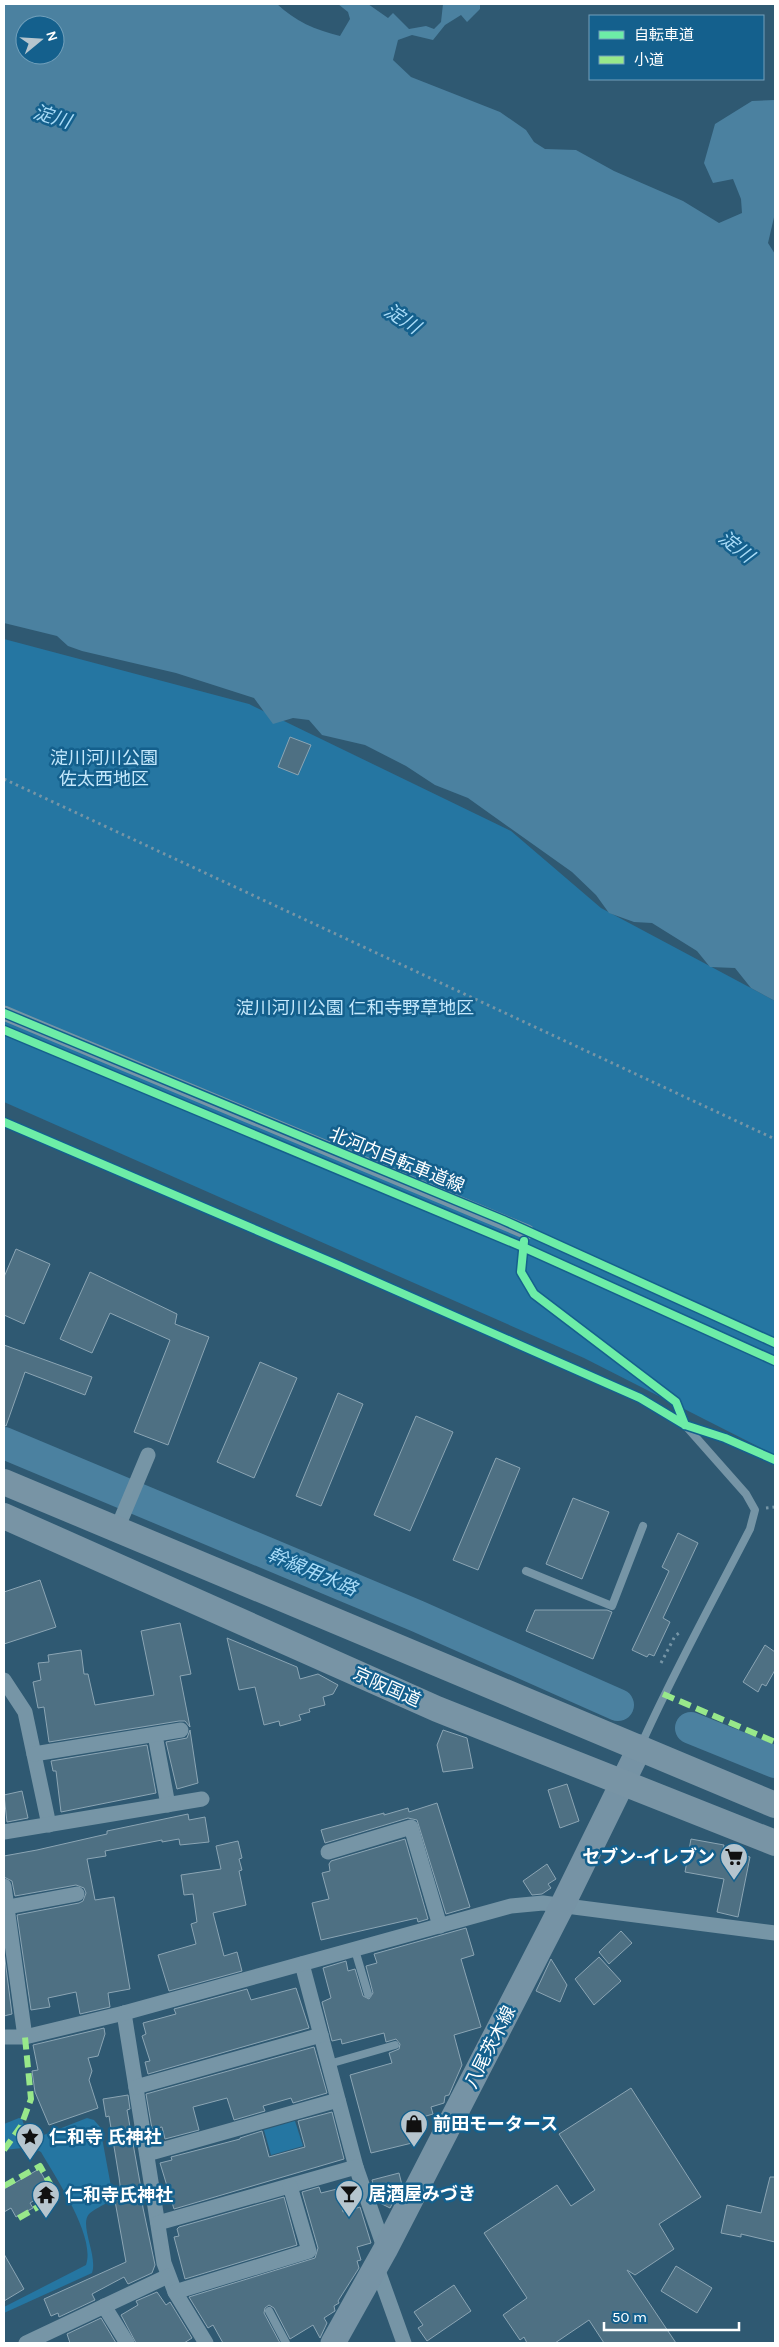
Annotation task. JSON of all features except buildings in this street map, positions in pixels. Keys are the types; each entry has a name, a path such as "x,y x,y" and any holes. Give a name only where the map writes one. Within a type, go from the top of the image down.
{"highway":[{"path":"4,1482 775,1805"},
{"name":"京阪国道","path":"4,1516 437,1709 775,1843"}],"main road":[{"name":"八尾茨木線","path":"333,2343 381,2257 562,1906 640,1747"}],"street":[{"name":"北河内自転車道線","path":"4,1013 527,1232"},
{"path":"117,1529 148,1455"},
{"path":"4,1680 25,1712 49,1824"},
{"path":"34,1754 181,1730"},
{"path":"155,1734 168,1805"},
{"path":"4,1832 202,1799"},
{"path":"328,1852 411,1827 440,1926"},
{"path":"4,1886 25,2037"},
{"path":"8,1907 77,1894"},
{"path":"4,2037 25,2037 124,2013 511,1906 542,1903 775,1934"},
{"path":"302,1964 404,2343"},
{"path":"124,2013 168,2276 175,2292 206,2343"},
{"path":"136,2087 321,2036"},
{"path":"147,2154 338,2100"},
{"path":"158,2223 356,2167"},
{"path":"175,2292 309,2251 290,2186"},
{"path":"26,2343 44,2340 104,2306 168,2276"},
{"path":"104,2306 127,2343"}],"lane":[{"path":"4,1122 338,1265 640,1398 685,1425 746,1494 755,1510 750,1529 693,1641 677,1667 640,1747"},
{"path":"527,1232 523,1247 521,1272 534,1294 676,1402 685,1425"},
{"path":"526,1571 612,1606 642,1526"},
{"path":"355,1950 368,1994"},
{"path":"329,2064 395,2045"},
{"path":"269,2311 286,2343"}],"path":[{"path":"4,779 775,1140"}],"green space":[{"name":"淀川河川公園 仁和寺野草地区","path":"4,639 249,704 511,831 601,908 775,1001 775,1455 584,1358 4,1102"},
{"path":"19,2118 22,2119 28,2137 36,2138 87,2118 94,2120 100,2127 112,2192 110,2201 91,2212 87,2219 87,2233 93,2258 92,2273 4,2313 4,2307 86,2265 88,2253 80,2223 41,2152 32,2147 4,2150 4,2124"},
{"path":"295,2121 303,2146 271,2155 264,2130"}],"water":[{"name":"淀川","path":"4,4 277,4 306,24 340,36 350,19 348,12 338,4 368,4 388,18 393,13 409,29 426,26 434,29 441,22 443,4 480,4 480,9 467,22 461,15 445,25 433,40 412,35 398,40 393,60 411,77 500,112 526,130 534,142 545,149 576,150 614,171 683,201 719,223 742,213 741,199 733,179 713,183 704,163 715,124 752,101 775,100 775,213 768,243 775,254 775,1001 751,988 735,968 710,967 697,951 652,923 634,922 609,913 596,895 572,872 468,798 435,785 406,766 365,745 322,735 309,720 293,718 273,724 254,698 176,673 82,651 68,646 57,636 4,623"}],"waterway":[{"name":"幹線用水路","path":"4,1443 417,1616 618,1705"},
{"name":"幹線用水路","path":"691,1728 775,1762"}],"marked path":[{"path":"663,1694 775,1742"},
{"path":"4,2150 21,2126 31,2099 25,2037"},
{"path":"4,2186 40,2166 57,2196 17,2219"}],"cycle path":[{"path":"4,1013 503,1220 775,1343"},
{"path":"4,1030 523,1247 775,1361"},
{"path":"4,1122 338,1265 640,1398 685,1425 725,1438 775,1460"},
{"path":"524,1241 521,1272 534,1294 676,1402 685,1425"}],"place":[{"name":"セブン-イレブン","path":"734,1881"},
{"name":"前田モータース","path":"414,2148"},
{"name":"仁和寺 氏神社","path":"30,2161"},
{"name":"居酒屋みづき","path":"349,2218"},
{"name":"仁和寺氏神社","path":"46,2219"}],"park label":[{"name":"淀川河川公園 佐太西地区","path":"104,768"}]}
